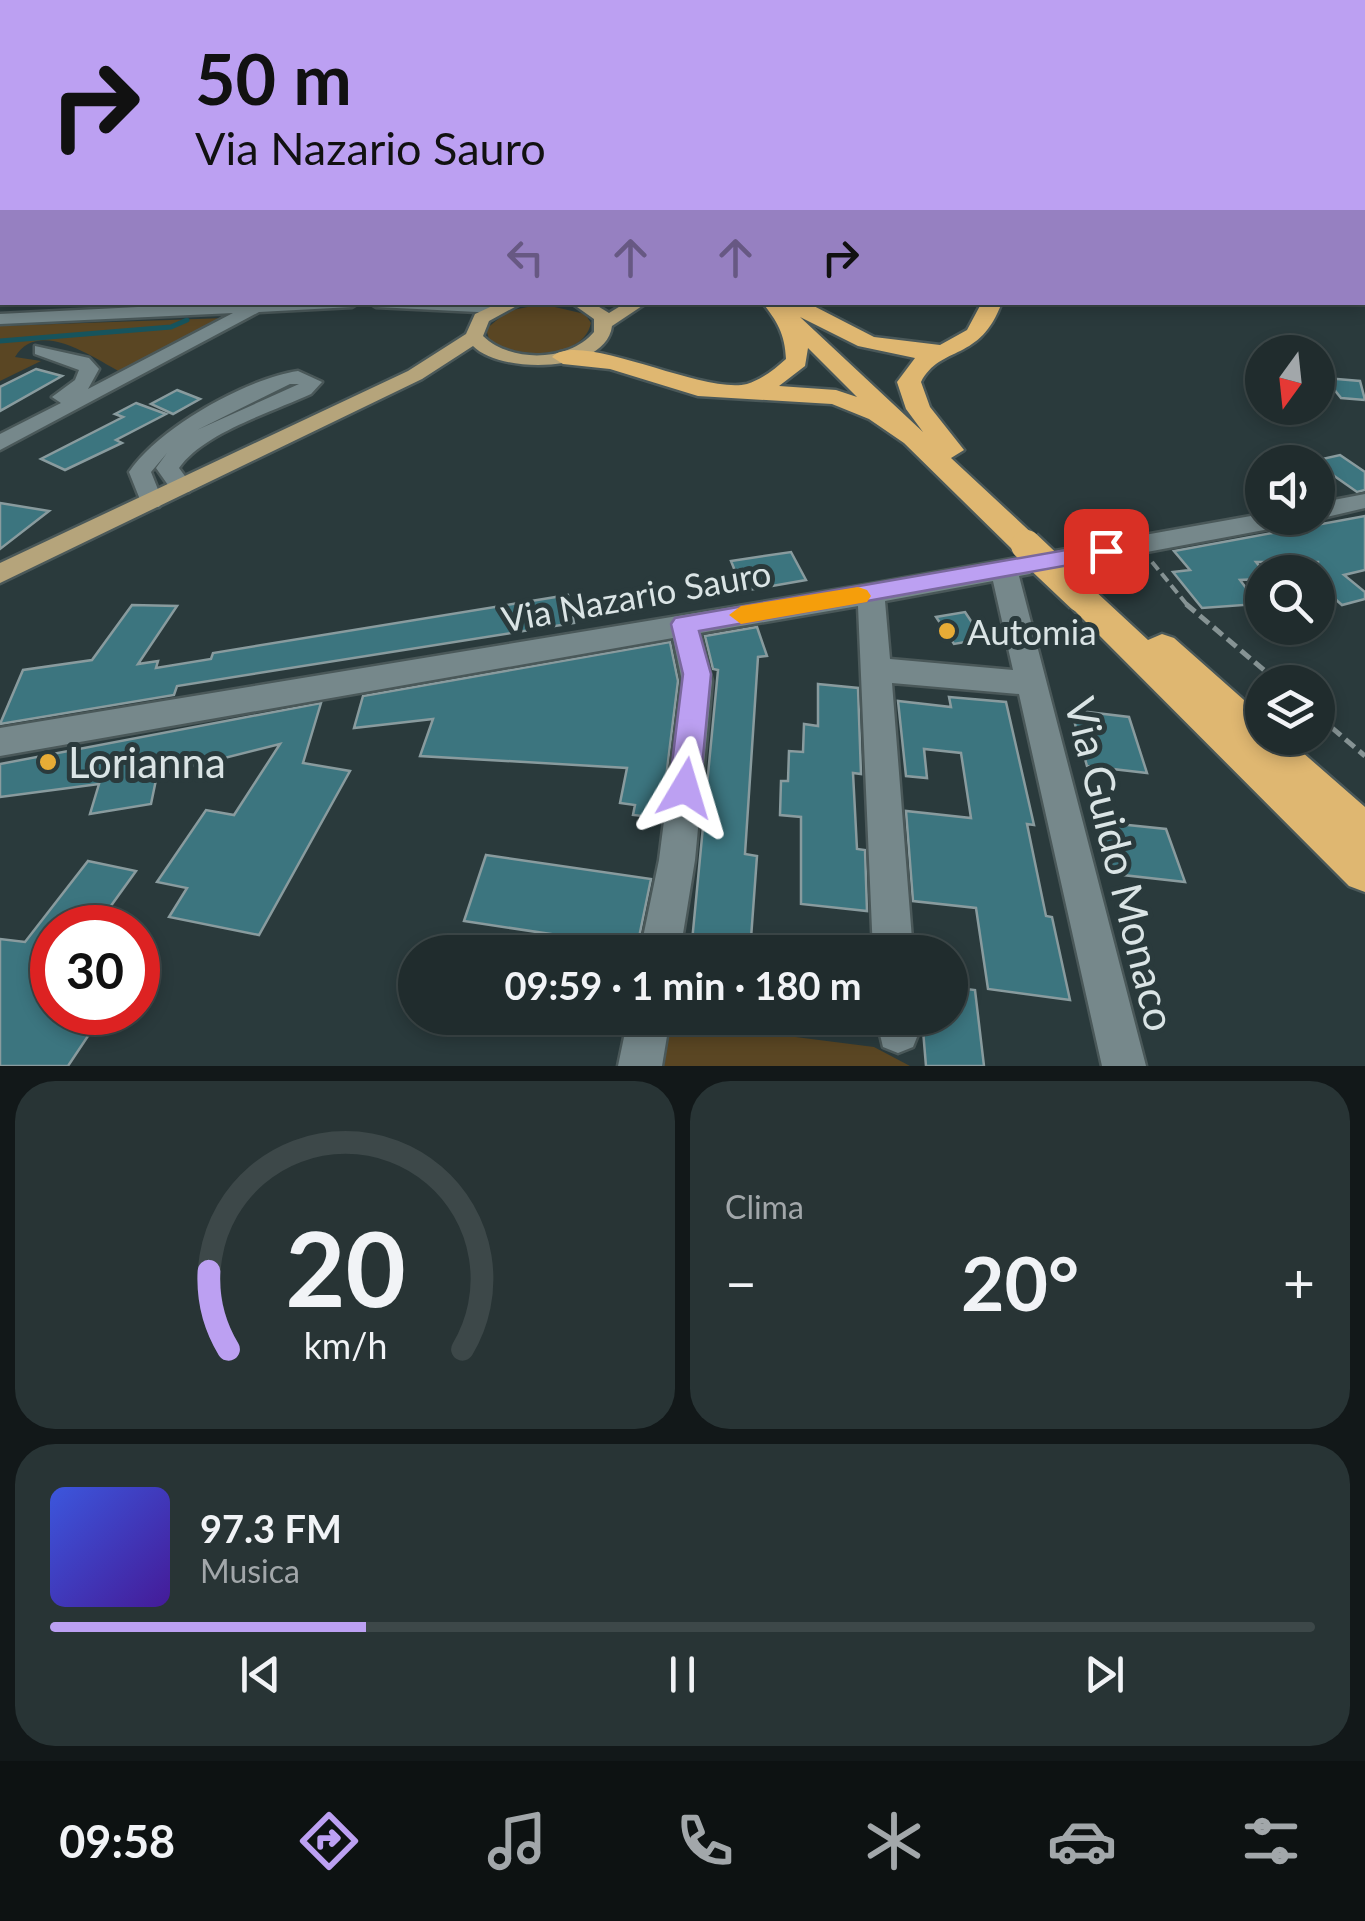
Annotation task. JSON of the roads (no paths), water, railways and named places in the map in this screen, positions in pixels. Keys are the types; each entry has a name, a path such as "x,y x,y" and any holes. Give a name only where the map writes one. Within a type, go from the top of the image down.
{"highway":[{"path":"753,390 786,372 798,355 783,305"},
{"path":"784,305 956,456"},
{"path":"784,305 1025,551 1090,594 1365,836"},
{"path":"785,305 864,344 902,351 943,352"},
{"path":"988,313 970,342 943,352 916,369 910,390 918,409 1025,551"},
{"path":"604,328 633,368"},
{"path":"563,356 633,368 698,390 753,390 846,400 878,414 920,442"},
{"path":"1090,594 1365,871"}],"main road":[{"path":"585,305 596,310 604,328"},
{"path":"414,374 460,363 563,356 586,348 604,328 636,305"},
{"path":"0,574 414,374 474,334 484,316 507,306"},
{"path":"474,334 488,352 510,358"}],"street":[{"path":"0,319 305,305"},
{"path":"404,305 507,306"},
{"path":"0,443 258,308"},
{"path":"433,308 455,316 474,334"},
{"path":"0,429 65,396 87,378 89,369 82,362 42,350"},
{"path":"151,502 140,472 168,439 285,380 298,377 312,382 304,390 183,449 167,468 181,487"},
{"path":"1335,507 1365,501"},
{"name":"Via Nazario Sauro","path":"0,742 872,594 1025,551 1139,545 1245,525"},
{"name":"Via Guido Monaco","path":"1025,551 1031,683 1124,1066"},
{"path":"872,594 892,935"},
{"path":"663,935 677,860 697,681 684,624"},
{"name":"Via Guido Monaco","path":"877,670 1031,683"},
{"path":"640,1066 646,1035"}],"waterway":[{"path":"0,341 171,327 187,320"}],"place":[{"name":"Automia","path":"947,631"},
{"name":"Lorianna","path":"48,762"}]}
